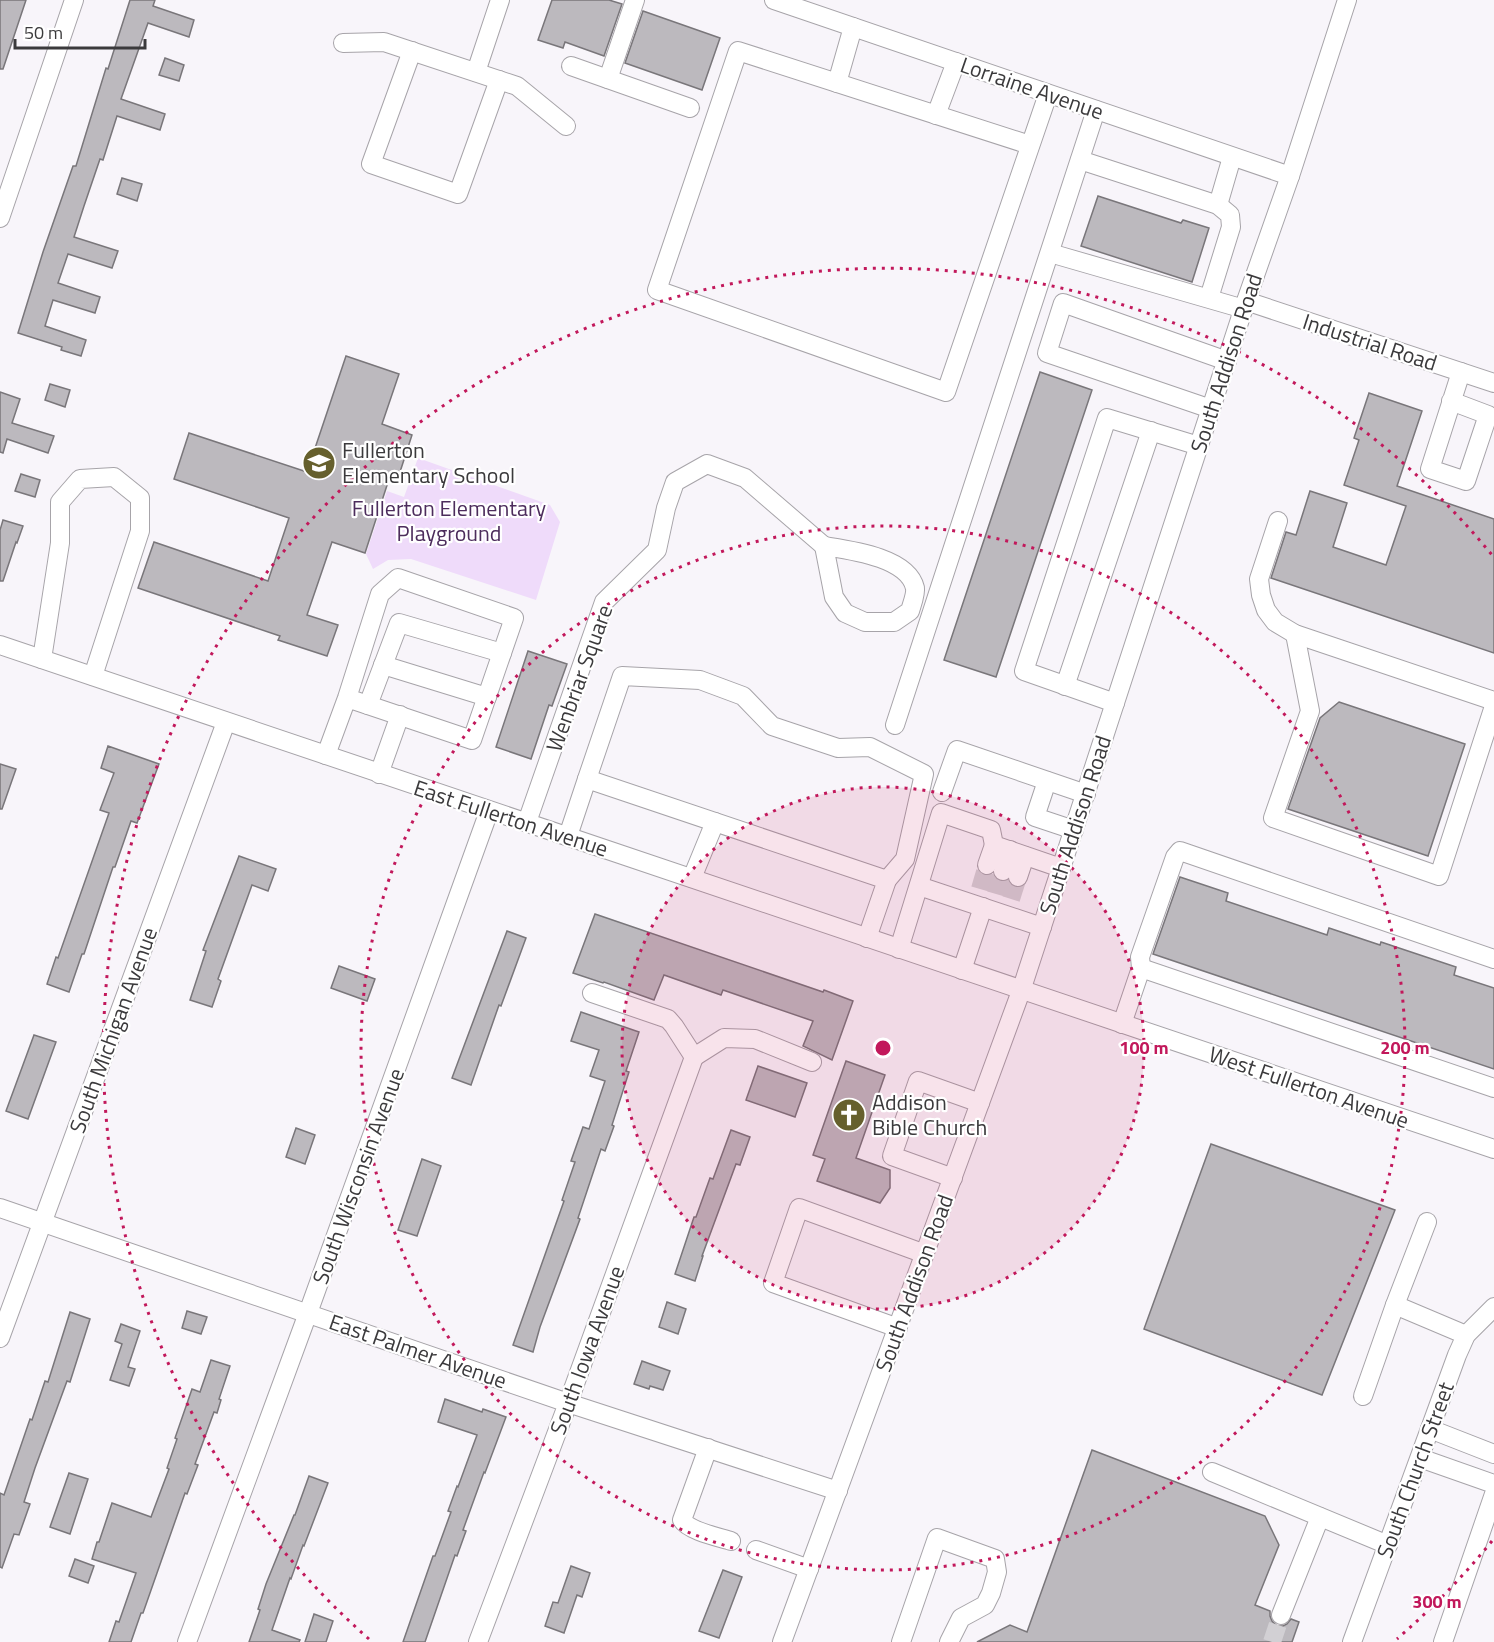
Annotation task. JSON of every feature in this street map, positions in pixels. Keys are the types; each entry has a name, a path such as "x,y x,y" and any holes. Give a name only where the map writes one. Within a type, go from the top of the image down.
{"street":[{"path":"0,218 74,0"},
{"path":"476,72 500,0"},
{"path":"608,79 635,0"},
{"name":"Lorraine Avenue","path":"774,0 1290,176"},
{"name":"South Addison Road","path":"782,1642 1021,991 1347,0"},
{"path":"837,83 853,27"},
{"path":"344,43 384,42 517,86 566,126"},
{"path":"412,51 371,164 458,194 499,80"},
{"path":"1030,145 738,51 657,290 946,392 1048,94"},
{"path":"936,115 956,62"},
{"path":"571,66 690,108"},
{"path":"895,725 1096,110"},
{"path":"1218,205 1232,157"},
{"path":"1080,160 1218,205 1230,215 1231,226 1209,298"},
{"name":"Industrial Road","path":"1050,253 1209,298 1245,305 1494,382"},
{"path":"1211,409 1047,353 1063,303 1227,361"},
{"path":"1451,401 1461,372"},
{"path":"1115,703 1024,671 1107,418 1199,446"},
{"path":"1065,686 1151,431"},
{"name":"Wenbriar Square","path":"527,822 604,602 657,550 666,508 675,482 707,464 745,478 824,546"},
{"path":"42,659 60,543 60,502 80,479 114,477 140,498 140,531 93,676"},
{"path":"1278,522 1259,579 1266,609 1275,622 1296,634 1494,703 1439,876 1273,818 1310,711 1296,634"},
{"path":"824,546 856,551 889,562 908,574 915,589 910,611 894,622 865,622 845,613 834,597 824,546"},
{"path":"326,755 380,594 398,578 514,618 472,740 347,698"},
{"path":"368,705 399,622 502,652"},
{"name":"East Fullerton Avenue","path":"0,645 1021,991"},
{"path":"383,665 487,697"},
{"path":"568,836 622,676 700,680 742,696 772,726 838,748 870,747 924,774 905,859 887,880 867,938"},
{"path":"379,774 400,715"},
{"name":"South Michigan Avenue","path":"0,1338 226,722"},
{"path":"942,792 957,750 1086,794"},
{"path":"587,779 887,880"},
{"path":"1047,781 1035,817 1074,830"},
{"name":"South Wisconsin Avenue","path":"187,1642 489,811"},
{"path":"899,949 941,813 992,830 1010,850 1062,868"},
{"path":"692,878 715,822"},
{"path":"1010,850 1003,871 1010,850"},
{"path":"1122,1024 1141,968 1140,957 1175,857 1180,851 1494,959"},
{"path":"919,886 992,903 1042,927"},
{"path":"962,970 992,903"},
{"path":"1141,968 1494,1088"},
{"name":"West Fullerton Avenue","path":"1021,991 1494,1149"},
{"path":"592,993 668,1019 694,1057 724,1038 754,1039 812,1062"},
{"name":"South Iowa Avenue","path":"478,1642 694,1057"},
{"path":"953,1178 892,1156 918,1081 980,1104"},
{"name":"East Palmer Avenue","path":"0,1208 568,1403 838,1491"},
{"path":"898,1328 773,1283 800,1208 925,1254"},
{"path":"1363,1396 1427,1222"},
{"path":"1395,1305 1466,1335"},
{"name":"South Church Street","path":"1352,1642 1457,1355 1466,1335 1494,1307"},
{"path":"1430,1429 1494,1454"},
{"path":"708,1448 682,1520 691,1528 731,1541"},
{"path":"1420,1458 1494,1484"},
{"path":"1212,1472 1388,1545"},
{"path":"1443,1642 1494,1494"},
{"path":"1281,1615 1320,1517"},
{"path":"901,1642 937,1538 995,1559 998,1572 984,1605 961,1618 949,1642"},
{"path":"756,1550 809,1569"}],"green space":[{"name":"Fullerton Elementary Playground","path":"418,458 550,505 560,522 536,600 411,559 388,560 373,569 366,554 387,491 404,497"}],"building":[{"path":"0,0 26,0 3,69 0,69"},
{"path":"130,0 155,0 153,6 194,20 189,37 148,23 121,99 165,114 160,130 117,116 103,160 100,159 84,206 74,237 118,251 112,268 68,254 58,283 100,297 95,313 53,300 45,326 86,340 81,356 61,350 62,347 18,333 43,252 73,166 76,166"},
{"path":"552,0 609,0 622,4 604,56 565,42 563,48 538,40"},
{"path":"643,11 720,38 702,90 625,63"},
{"path":"165,58 184,65 179,81 159,75"},
{"path":"122,178 142,184 137,201 117,194"},
{"path":"1098,196 1181,223 1183,220 1209,228 1192,282 1081,246"},
{"path":"346,356 399,374 382,424 412,435 399,475 391,473 365,553 332,542 307,615 338,625 327,656 278,640 280,636 138,588 154,542 268,581 289,518 174,479 189,433 307,472"},
{"path":"1040,372 1092,390 996,677 944,660"},
{"path":"50,384 70,390 65,407 45,400"},
{"path":"0,392 20,399 12,423 54,436 48,453 7,439 3,453 0,452"},
{"path":"1369,393 1422,411 1397,486 1494,519 1494,653 1271,578 1286,532 1296,535 1310,491 1347,503 1333,547 1386,565 1406,506 1344,485 1359,440 1354,438"},
{"path":"21,474 40,480 35,497 15,491"},
{"path":"3,520 23,526 3,581 0,581 0,530"},
{"path":"528,651 567,664 552,706 549,705 531,759 496,747"},
{"path":"1339,702 1465,744 1428,856 1288,809 1320,718"},
{"path":"108,746 159,764 137,823 131,821 69,992 47,984 109,813 100,810 114,773 101,768"},
{"path":"0,764 16,769 2,809 0,809"},
{"path":"239,856 276,869 268,891 252,885 218,979 221,981 212,1007 190,1000 206,951 203,950"},
{"path":"1180,877 1228,893 1226,901 1327,935 1329,928 1380,945 1381,942 1456,967 1454,975 1494,988 1494,1069 1153,954"},
{"path":"595,914 853,1001 832,1060 803,1046 813,1021 723,990 721,995 664,975 654,1000 573,973"},
{"path":"507,931 526,938 501,1006 499,1005 471,1085 452,1078"},
{"path":"339,966 375,979 367,1001 331,988"},
{"path":"581,1012 639,1032 626,1071 629,1072 612,1125 614,1126 605,1151 601,1149 578,1218 580,1219 533,1352 513,1345 564,1201 562,1200 575,1162 571,1161 583,1127 589,1129 605,1081 590,1076 599,1050 571,1041"},
{"path":"34,1035 56,1042 28,1119 6,1111"},
{"name":"Addison Bible Church","path":"846,1061 885,1075 856,1158 890,1170 890,1188 880,1203 817,1181 825,1159 813,1155"},
{"path":"758,1066 807,1083 795,1117 746,1100"},
{"path":"296,1128 315,1135 305,1164 286,1157"},
{"path":"731,1130 750,1137 740,1165 736,1164 695,1281 675,1274 694,1217 696,1217 710,1178 713,1179"},
{"path":"1211,1144 1395,1210 1322,1395 1144,1329"},
{"path":"422,1159 441,1166 417,1236 398,1230"},
{"path":"667,1302 686,1309 678,1334 659,1327"},
{"path":"187,1311 207,1317 201,1334 182,1328"},
{"path":"70,1312 90,1319 70,1382 67,1381 35,1468 24,1502 30,1504 19,1535 14,1534 2,1568 0,1567 0,1493 4,1495 30,1419 32,1420 45,1381 48,1382"},
{"path":"121,1324 140,1331 128,1367 135,1369 129,1386 110,1380 122,1344 115,1341"},
{"path":"211,1360 230,1366 219,1399 221,1400 217,1413 214,1412 195,1464 198,1465 187,1494 185,1493 131,1642 109,1642 116,1621 119,1622 136,1573 92,1559 97,1542 99,1542 112,1503 151,1517 169,1469 167,1468 177,1439 175,1438 192,1389 200,1392"},
{"path":"642,1361 670,1371 663,1390 650,1386 649,1389 634,1384"},
{"path":"445,1399 482,1412 483,1409 506,1417 463,1530 466,1531 457,1556 455,1555 425,1642 403,1642 477,1435 438,1422"},
{"path":"1092,1450 1265,1516 1279,1545 1255,1605 1270,1611 1272,1621 1277,1626 1287,1624 1291,1619 1299,1622 1292,1642 977,1642 1010,1625 1027,1632"},
{"path":"69,1473 88,1479 70,1534 50,1527"},
{"path":"309,1476 328,1483 272,1630 300,1640 299,1642 249,1642 266,1584"},
{"path":"75,1559 94,1566 88,1583 69,1576"},
{"path":"571,1566 590,1573 582,1597 577,1595 564,1633 545,1626 553,1602 558,1603"},
{"path":"723,1570 742,1577 719,1638 699,1631"},
{"path":"314,1614 333,1621 326,1642 305,1642"}],"tunnel":[{"path":"980,889 987,865"},
{"path":"996,894 1003,871"},
{"path":"1011,899 1018,877"},
{"path":"1272,1642 1281,1615"}],"place":[{"name":"Fullerton Elementary School","path":"319,463"},
{"name":"Addison Bible Church","path":"849,1115"}]}
